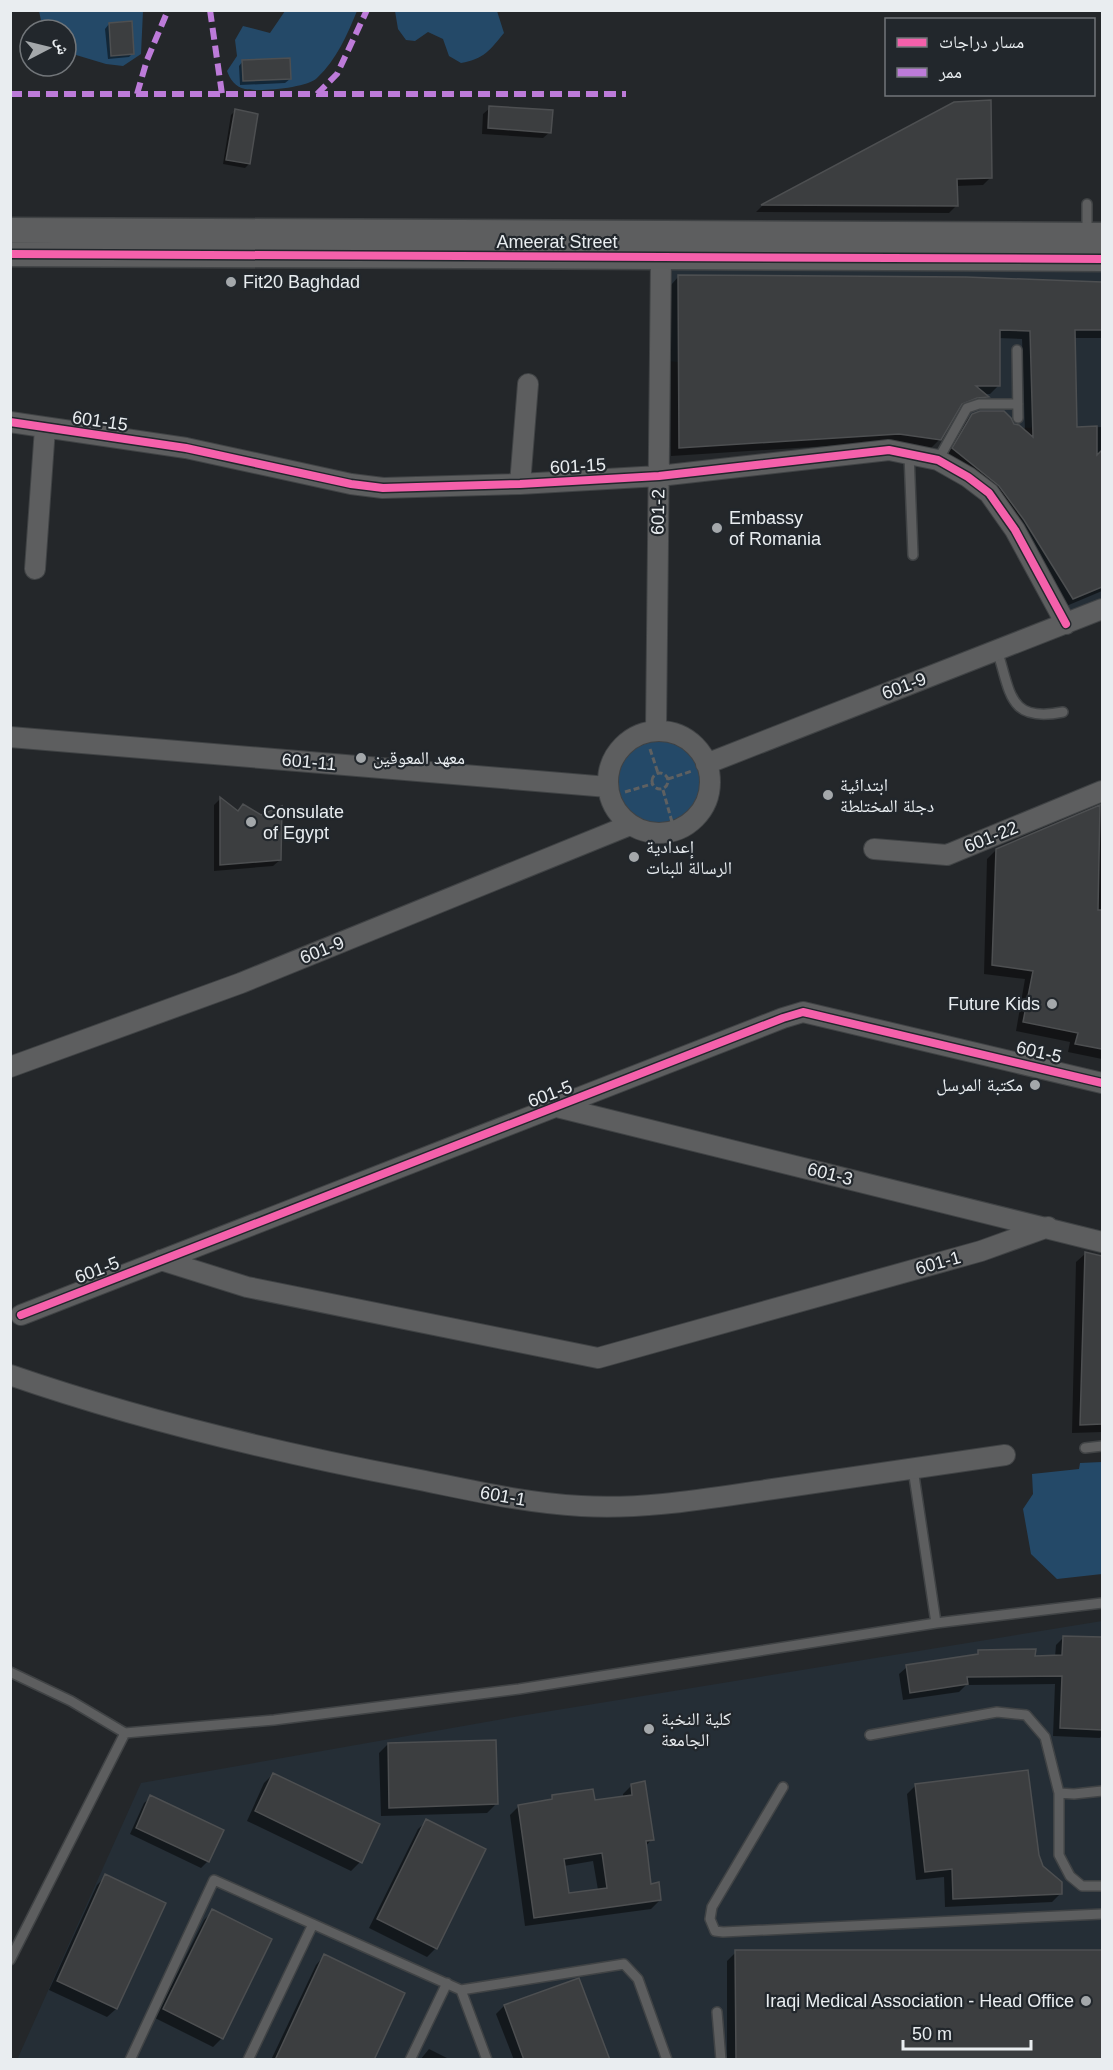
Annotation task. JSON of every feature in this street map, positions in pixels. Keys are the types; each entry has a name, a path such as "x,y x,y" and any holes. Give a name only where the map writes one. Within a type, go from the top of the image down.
{"street":[{"name":"Ameerat Street","path":"10,230 1095,235"},
{"name":"Ameerat Street","path":"10,254 1102,259"},
{"name":"601-2","path":"652,736 659,476 661,257"},
{"path":"520,484 528,384"},
{"name":"601-15","path":"10,422 186,448 351,484 383,488 520,484 659,476 889,450 938,460 968,477 988,492 1016,530 1066,624"},
{"path":"35,569 45,428"},
{"name":"601-9","path":"703,766 1102,609"},
{"path":"672,733 687,739 699,750 703,766 710,780 708,796 702,811 691,823 676,831 660,834 644,832 630,825 611,801 613,790 610,767 620,749 637,736 672,733"},
{"name":"601-11","path":"10,736 613,790"},
{"name":"601-22","path":"874,849 947,855 1102,791"},
{"name":"601-9","path":"10,1067 241,983 630,825"},
{"name":"601-5","path":"21,1315 803,1012 1102,1083"},
{"name":"601-3","path":"558,1107 1102,1242"},
{"name":"601-1","path":"161,1260 247,1287 598,1358 981,1251 1048,1227"},
{"name":"601-1","path":"10,1375 144,1417 328,1462 526,1501 571,1505 637,1506 699,1500 1005,1455"}],"lane":[{"path":"1087,204 1095,235"},
{"path":"1017,350 1018,418"},
{"path":"938,460 967,408 979,404 1018,404"},
{"path":"909,454 913,555"},
{"path":"997,650 1015,704 1028,714 1043,716 1063,712"},
{"path":"1085,1448 1102,1446"},
{"path":"913,1468 936,1623"},
{"path":"10,1672 71,1701 125,1733 274,1720 519,1689 936,1623 1102,1603"},
{"path":"870,1735 998,1712 1026,1715 1045,1737 1059,1793 1059,1855 1071,1876 1082,1886 1102,1886"},
{"path":"10,1960 125,1733"},
{"path":"783,1786 712,1907 710,1919 715,1931 1102,1914"},
{"path":"1059,1793 1102,1791"},
{"path":"130,2060 214,1880 461,1990 624,1964 638,1979 667,2060"},
{"path":"249,2060 313,1924"},
{"path":"410,2060 447,1983"},
{"path":"461,1990 487,2060"},
{"path":"717,2012 721,2060"}],"path":[{"path":"652,736 658,773"},
{"path":"668,778 703,766"},
{"path":"658,773 663,773 668,778 668,784 662,789 657,789 652,784 653,777 658,773"},
{"path":"613,790 652,784"},
{"path":"662,789 672,822"}],"shaded area":[{"path":"39,11 143,11 141,54 123,66 106,64 78,56 78,18 40,18"},
{"path":"285,11 357,11 336,55 317,78 294,87 272,89 252,90 236,85 227,71 237,56 235,40 243,26 270,33"},
{"path":"395,11 497,11 504,33 486,53 461,63 449,56 443,39 428,32 415,41 406,40 398,29"},
{"path":"676,267 1102,267 1102,600 1072,613 1066,610 1018,523 1097,455 1097,426 970,429 966,380 665,361 666,273"},
{"path":"659,740 675,743 689,752 698,766 701,782 698,798 689,812 675,821 659,824 643,821 629,812 620,798 617,782 620,766 629,752 643,743"},
{"path":"1102,1462 1102,1574 1057,1579 1031,1554 1023,1509 1033,1494 1032,1474 1079,1469 1080,1463"},
{"path":"1102,1621 1102,2059 17,2060 141,1783 520,1716"}],"building":[{"path":"132,21 134,54 111,56 109,23"},
{"path":"290,58 291,79 243,81 242,60"},
{"path":"991,100 992,178 957,179 958,206 761,205 954,102"},
{"path":"489,106 553,110 551,133 488,128"},
{"path":"235,109 258,114 250,164 226,160"},
{"path":"678,275 966,277 1102,282 1102,330 1075,330 1077,427 1097,426 1097,455 1102,450 1102,587 1073,599 1024,520 999,486 952,448 972,414 980,411 1004,411 1014,424 1019,425 1033,437 1030,331 1000,330 1000,386 976,386 989,397 977,398 962,404 941,440 899,434 679,448"},
{"path":"220,797 238,811 243,804 261,815 282,806 281,860 220,865"},
{"path":"1100,805 1098,910 1102,910 1102,1049 1075,1044 1078,1033 1023,1022 1033,971 992,965 996,849"},
{"path":"1085,1252 1102,1256 1102,1424 1080,1425"},
{"path":"1063,1636 1102,1637 1102,1730 1060,1728 1062,1676 967,1677 968,1684 910,1693 906,1665 978,1654 978,1650 1036,1649 1035,1656 1062,1655"},
{"path":"496,1740 498,1804 389,1808 388,1743"},
{"path":"1028,1770 1039,1855 1043,1866 1062,1882 1062,1894 953,1899 952,1869 925,1872 915,1784"},
{"path":"273,1773 380,1824 362,1863 255,1811"},
{"path":"645,1781 654,1840 646,1841 651,1884 659,1882 661,1900 534,1918 518,1805 552,1799 552,1795 593,1789 595,1800 632,1795 631,1784","holes":["602,1853 607,1888 569,1893 564,1859"]},
{"path":"150,1795 224,1830 209,1862 136,1828"},
{"path":"426,1819 486,1849 437,1949 377,1919"},
{"path":"105,1874 166,1903 117,2009 57,1981"},
{"path":"212,1909 272,1939 223,2039 163,2009"},
{"path":"735,1950 1102,1950 1102,2060 736,2060"},
{"path":"324,1954 405,1993 374,2060 275,2060"},
{"path":"579,1978 610,2060 524,2060 504,2005"}],"marked path":[{"path":"137,94 147,60 168,10"},
{"path":"210,10 222,94"},
{"path":"317,94 337,74 367,10"},
{"path":"10,94 626,94"}],"cycle path":[{"path":"10,254 1102,259"},
{"path":"10,422 186,448 351,484 383,488 520,484 659,476 889,450 938,460 968,477 989,493 1015,530 1066,624"},
{"path":"21,1315 803,1012 1102,1083"}],"place":[{"name":"Fit20 Baghdad","path":"231,282"},
{"name":"Embassy of Romania","path":"717,528"},
{"name":"معهد المعوقين","path":"361,758"},
{"name":"ابتدائية دجلة المختلطة","path":"828,795"},
{"name":"Consulate of Egypt","path":"251,822"},
{"name":"إعدادية الرسالة للبنات","path":"634,857"},
{"name":"Future Kids","path":"1052,1004"},
{"name":"مكتبة المرسل","path":"1035,1085"},
{"name":"كلية النخبة الجامعة","path":"649,1729"},
{"name":"Iraqi Medical Association - Head Office","path":"1086,2001"}]}
